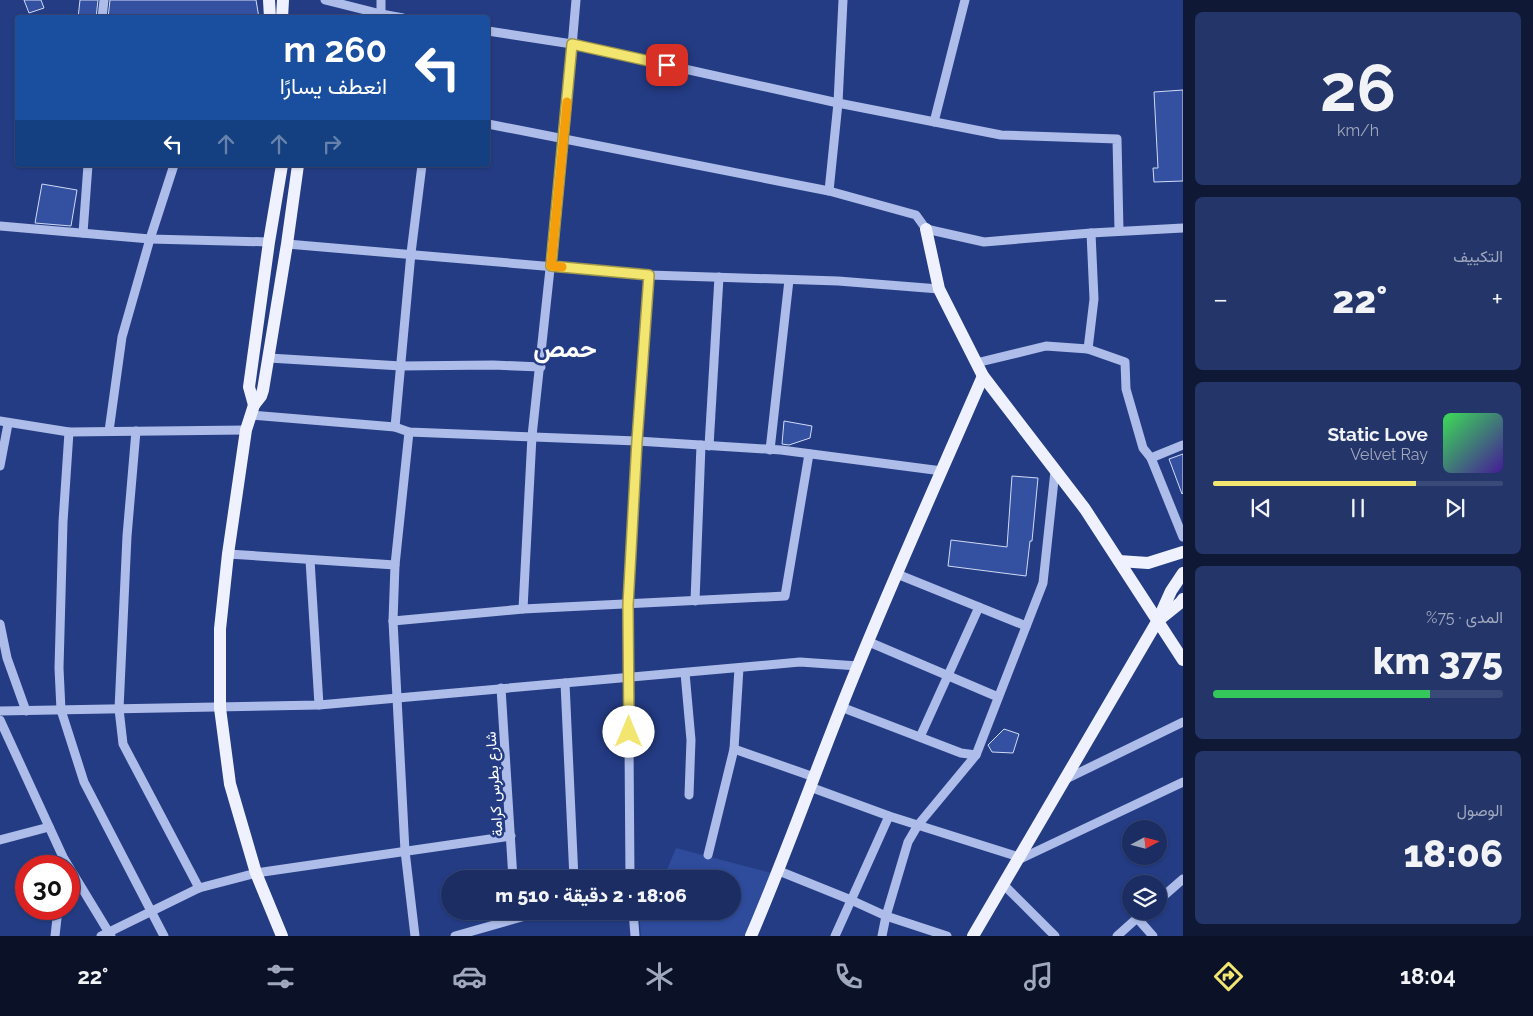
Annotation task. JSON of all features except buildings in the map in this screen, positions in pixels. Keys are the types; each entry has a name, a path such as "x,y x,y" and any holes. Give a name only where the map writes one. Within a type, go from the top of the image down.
{"main road":[{"path":"269,0 270,15"},
{"path":"282,15 284,0"},
{"path":"252,410 248,387 282,167"},
{"path":"282,936 256,873 230,784 220,708 220,629 228,554 246,430 252,410 263,390 298,167"},
{"path":"926,229 939,289 983,376 1085,509 1183,660"},
{"path":"751,936 779,871 858,666 983,376"},
{"path":"1119,561 1148,563 1183,552"},
{"path":"973,936 1158,620 1171,591 1183,573"},
{"path":"1158,620 1183,599"}],"street":[{"path":"102,15 104,0"},
{"path":"325,0 386,15"},
{"path":"381,0 381,14"},
{"path":"522,609 532,436 541,367 576,0"},
{"path":"829,190 838,103 843,0"},
{"path":"934,122 965,0"},
{"path":"490,31 572,44 838,103 1001,135 1117,139 1119,231"},
{"path":"490,124 829,190 916,214 926,229 984,242 1183,228"},
{"path":"83,233 88,167"},
{"path":"109,431 122,337 150,239 173,167"},
{"path":"395,427 411,253 422,167"},
{"path":"0,226 150,239 269,242"},
{"path":"1088,349 1094,299 1091,233"},
{"path":"287,244 411,253 649,275 838,281 939,289"},
{"path":"630,870 628,605 649,275"},
{"path":"695,601 719,277"},
{"path":"770,450 789,280"},
{"path":"976,363 1046,346 1088,349 1125,362 1126,390 1143,448 1151,458 1183,536"},
{"path":"269,358 401,366 493,365 541,367"},
{"path":"252,410 395,427 409,432 637,441 770,450 942,471"},
{"path":"0,466 4,422 69,432 246,430"},
{"path":"136,431 127,536 119,709 123,744 199,888"},
{"path":"69,432 62,522 59,668 61,710 84,782 164,936"},
{"path":"409,432 395,565 393,621 404,851 415,936"},
{"path":"1151,458 1183,446"},
{"path":"393,621 522,609 785,596 809,454"},
{"path":"882,936 908,842 918,825 976,755 1042,583 1055,471"},
{"path":"228,554 395,565"},
{"path":"310,560 319,705"},
{"path":"898,574 1026,626"},
{"path":"920,737 979,607"},
{"path":"0,624 7,658 26,711"},
{"path":"869,642 998,698"},
{"path":"0,711 319,705 800,662 858,666"},
{"path":"708,855 734,749 739,668"},
{"path":"685,673 691,740 689,796"},
{"path":"565,683 574,870"},
{"name":"شارع بطرس كرامة","path":"501,688 513,870"},
{"path":"841,708 961,753 976,755"},
{"path":"0,720 60,855"},
{"path":"1064,781 1183,722"},
{"path":"734,749 889,816 1018,858 1183,782"},
{"path":"835,936 889,816"},
{"path":"0,840 49,827"},
{"path":"80,890 107,935 199,888 256,873 511,836"},
{"path":"779,871 886,916 947,936"},
{"path":"1167,893 1183,879"},
{"path":"1003,884 1055,936"},
{"path":"55,936 57,920"},
{"path":"455,936 501,920"},
{"path":"634,920 635,936"},
{"path":"1117,936 1135,920"},
{"path":"1139,920 1153,936"}],"shaded area":[{"path":"676,848 775,874 746,936 641,936 640,920 741,920 741,870 667,870"}],"slow traffic":[{"path":"562,267 551,266 567,102"}],"district":[{"name":"حمص","path":"565,348"}],"route":[{"path":"629,732 628,605 649,275 551,266 572,44 667,65"}]}
